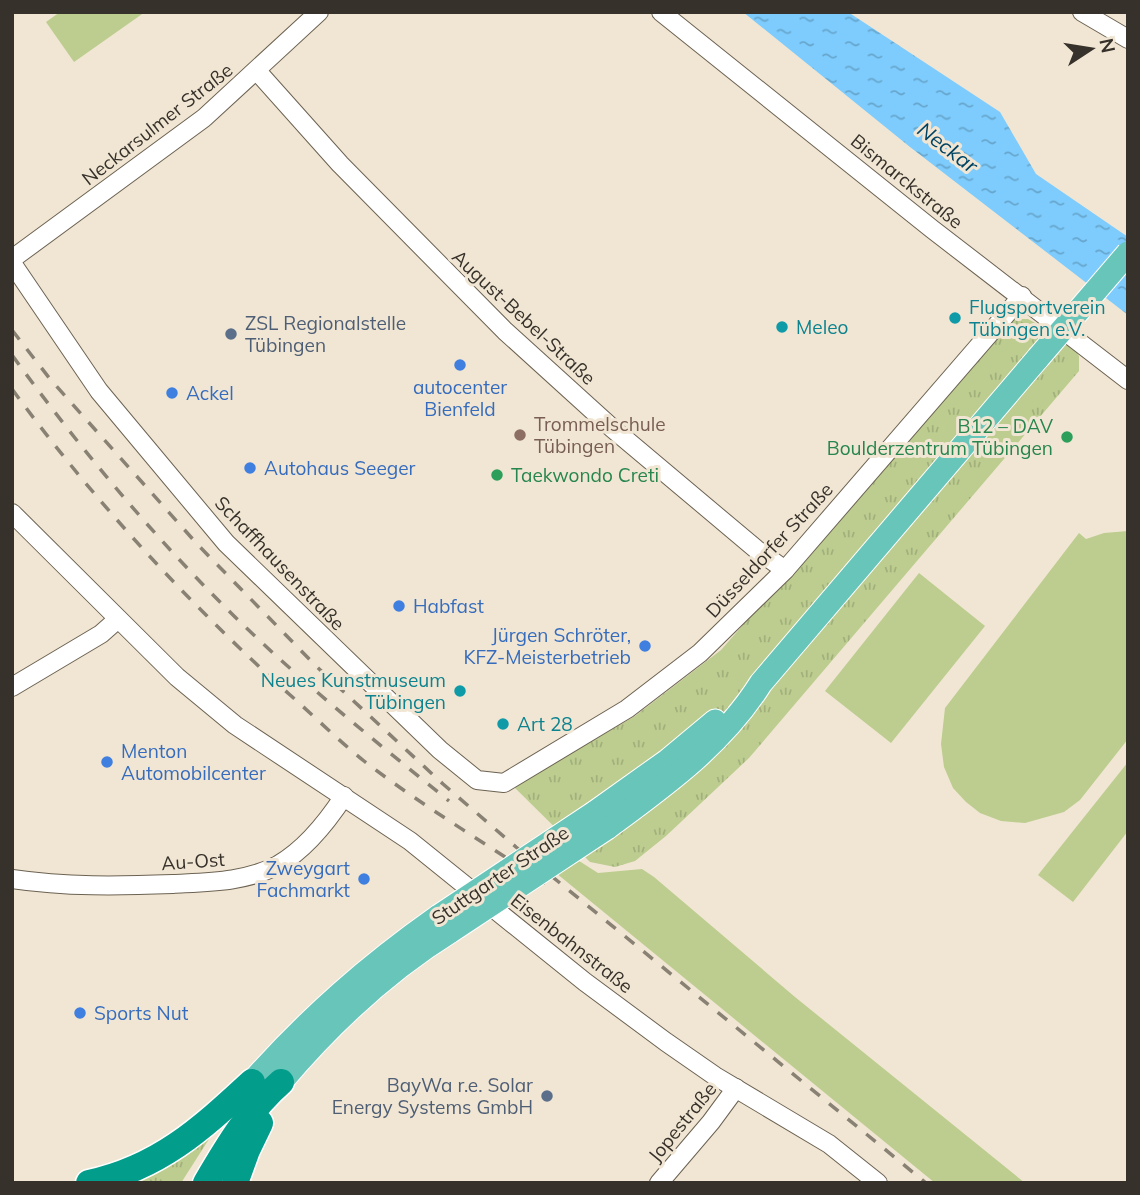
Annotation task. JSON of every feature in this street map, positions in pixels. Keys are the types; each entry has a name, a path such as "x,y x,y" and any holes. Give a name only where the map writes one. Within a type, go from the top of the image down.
{"highway":[{"path":"89,1183 139,1167 176,1147 200,1130 252,1082"},
{"path":"188,1183 252,1082"},
{"path":"206,1183 263,1098 281,1082"},
{"path":"234,1183 247,1150 281,1082"}],"main road":[{"name":"Stuttgarter Straße","path":"252,1082 335,996 386,954 445,923 600,820 671,782 692,763 748,703 761,683 1128,253"},
{"name":"Stuttgarter Straße","path":"281,1082 324,1034 372,988 418,952 445,923"}],"street":[{"name":"Neckarsulmer Straße","path":"12,261 204,118 319,12"},
{"name":"Bismarckstraße","path":"661,12 932,229 1128,380"},
{"path":"1082,12 1128,39"},
{"name":"August-Bebel-Straße","path":"257,71 386,212 505,331 622,436 756,549 785,570"},
{"name":"Schaffhausenstraße","path":"12,261 99,391 226,544 440,750 477,780 505,783"},
{"name":"Düsseldorfer Straße","path":"505,783 627,709 700,653 785,570 1022,296"},
{"name":"Eisenbahnstraße","path":"12,513 177,677 219,712 292,764 345,796 410,841 640,1024 736,1088 829,1144 878,1183"},
{"path":"12,687 101,634 118,620"},
{"name":"Au-Ost","path":"12,879 70,885 127,886 215,882 239,878 269,870 291,857 320,829 345,796"},
{"name":"Jopestraße","path":"659,1183 736,1088"}],"green space":[{"path":"60,12 145,12 74,62 46,22"},
{"path":"1015,319 1028,319 1069,342 1079,356 1079,371 749,758 666,836 635,861 615,867 590,862 514,787 635,716 721,650 1003,329"},
{"path":"1128,531 1128,739 1080,800 1064,812 1025,823 1001,821 980,813 953,788 944,767 941,744 945,708 1079,533 1086,539 1104,533"},
{"path":"919,573 985,626 891,743 825,691"},
{"path":"1128,762 1128,831 1073,902 1038,875"},
{"path":"576,859 598,873 642,869 654,877 795,997 1025,1183 935,1183 556,873"},
{"path":"218,1125 181,1183 113,1183"}],"water":[{"name":"Neckar","path":"743,12 848,12 1000,112 1036,174 1128,237 1128,315 910,147"}],"railway":[{"path":"12,330 50,379 198,545 317,667 443,784 516,847 926,1183"},
{"path":"12,355 117,489 202,584 311,687 449,801"},
{"path":"12,389 76,471 143,549 251,659 335,736 386,778 548,885"}],"place":[{"name":"Flugsportverein Tübingen e.V.","path":"955,318"},
{"name":"Meleo","path":"782,327"},
{"name":"ZSL Regionalstelle Tübingen","path":"231,334"},
{"name":"autocenter Bienfeld","path":"460,365"},
{"name":"Ackel","path":"172,393"},
{"name":"Trommelschule Tübingen","path":"520,435"},
{"name":"B12 – DAV Boulderzentrum Tübingen","path":"1067,437"},
{"name":"Autohaus Seeger","path":"250,468"},
{"name":"Taekwondo Creti","path":"497,475"},
{"name":"Habfast","path":"399,606"},
{"name":"Jürgen Schröter, KFZ-Meisterbetrieb","path":"645,646"},
{"name":"Neues Kunstmuseum Tübingen","path":"460,691"},
{"name":"Art 28","path":"503,724"},
{"name":"Menton Automobilcenter","path":"107,762"},
{"name":"Zweygart Fachmarkt","path":"364,879"},
{"name":"Sports Nut","path":"80,1013"},
{"name":"BayWa r.e. Solar Energy Systems GmbH","path":"547,1096"}]}
